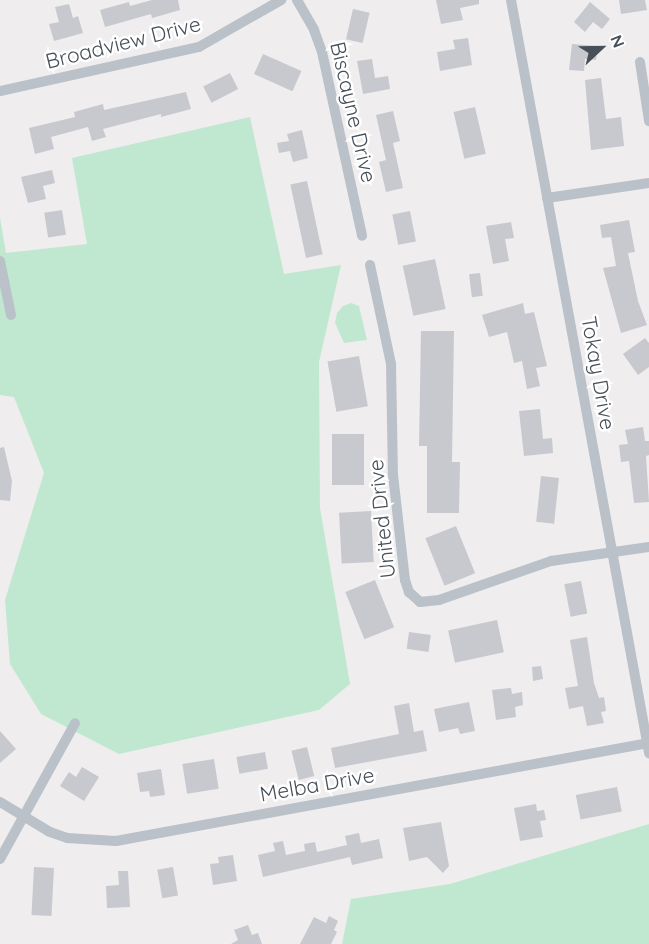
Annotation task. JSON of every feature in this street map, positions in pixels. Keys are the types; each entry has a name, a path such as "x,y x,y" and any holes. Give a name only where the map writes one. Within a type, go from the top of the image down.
{"street":[{"name":"Broadview Drive","path":"0,91 199,47 281,0"},
{"name":"Biscayne Drive","path":"297,0 314,30 322,52 362,236"},
{"name":"Tokay Drive","path":"511,0 648,747"},
{"path":"640,62 649,121"},
{"path":"547,198 649,183"},
{"path":"0,261 11,315"},
{"name":"United Drive","path":"370,265 391,364 393,475 405,580 409,592 420,602 439,600 551,561 649,547"},
{"path":"0,859 75,723"},
{"name":"Melba Drive","path":"0,802 23,817 67,838 116,841 648,747"}],"green space":[{"path":"250,117 284,274 341,265 319,362 320,508 350,684 319,710 119,754 41,714 10,664 5,600 44,473 14,397 0,395 0,218 6,253 87,244 72,158"},
{"path":"351,303 359,306 367,340 344,343 335,323 337,313 343,306"},
{"path":"649,824 649,944 342,944 351,899 450,884"}],"building":[{"path":"152,0 178,0 180,10 152,18 151,14 105,27 100,10 129,2 130,6"},
{"path":"436,0 479,0 479,4 460,8 463,20 441,24"},
{"path":"619,0 645,0 647,10 621,14"},
{"path":"590,2 610,19 602,29 593,22 585,32 574,22"},
{"path":"69,4 73,18 78,16 83,33 54,41 49,24 59,22 55,7"},
{"path":"353,9 370,13 363,43 346,39"},
{"path":"468,38 472,65 440,71 437,52 455,49 453,40"},
{"path":"572,44 598,46 596,60 585,59 584,71 569,70"},
{"path":"263,54 301,71 292,91 254,74"},
{"path":"372,59 375,78 388,76 390,89 363,94 357,61"},
{"path":"230,73 238,89 211,103 203,87"},
{"path":"601,78 606,119 621,117 624,146 591,150 585,80"},
{"path":"186,92 191,109 103,129 106,137 92,141 88,127 51,137 54,149 35,154 29,128 75,117 74,112 103,104 104,110"},
{"path":"475,107 486,154 464,159 454,112"},
{"path":"393,111 400,141 393,143 403,188 386,192 379,162 386,160 376,115"},
{"path":"302,130 308,158 293,162 290,151 279,153 277,143 289,141 287,134"},
{"path":"52,170 55,183 43,186 46,199 28,203 21,177"},
{"path":"307,181 323,254 306,258 290,185"},
{"path":"62,210 66,235 48,238 44,213"},
{"path":"410,211 416,241 398,245 392,214"},
{"path":"629,220 635,252 628,253 638,301 647,325 621,333 603,268 616,266 611,237 602,238 600,225"},
{"path":"511,222 514,238 505,239 509,261 493,264 486,226"},
{"path":"435,259 446,309 413,316 403,266"},
{"path":"480,273 483,296 472,297 469,274"},
{"path":"523,303 525,314 534,312 547,366 536,368 540,386 527,389 522,361 514,363 507,332 489,337 482,315"},
{"path":"421,331 454,331 452,462 460,462 459,513 427,513 427,446 419,446"},
{"path":"645,338 649,343 649,367 638,375 623,354"},
{"path":"359,356 368,406 336,412 327,362"},
{"path":"540,409 543,439 552,438 553,453 524,456 519,411"},
{"path":"643,427 645,441 649,441 649,455 646,456 649,502 634,503 629,461 621,462 619,445 628,444 625,430"},
{"path":"332,434 364,434 364,485 332,485"},
{"path":"4,447 12,481 10,501 0,500 0,448"},
{"path":"541,476 559,478 554,524 536,522"},
{"path":"371,511 374,562 342,564 339,513"},
{"path":"456,526 475,573 445,586 425,538"},
{"path":"375,580 394,627 364,639 345,592"},
{"path":"581,581 587,613 571,617 564,584"},
{"path":"497,620 504,652 455,663 448,630"},
{"path":"409,632 431,635 428,652 407,649"},
{"path":"587,637 594,683 599,698 604,697 606,711 601,712 604,723 587,726 583,706 569,709 565,688 578,686 570,640"},
{"path":"541,666 543,679 533,681 532,667"},
{"path":"511,688 512,694 522,692 523,705 515,707 516,717 496,720 492,690"},
{"path":"469,702 475,731 460,734 458,728 439,732 434,709"},
{"path":"409,703 414,732 423,730 427,751 335,768 331,748 399,734 394,706"},
{"path":"0,731 16,749 0,763"},
{"path":"307,747 314,776 299,780 291,751"},
{"path":"265,752 268,769 239,774 236,757"},
{"path":"214,759 219,789 187,794 182,764"},
{"path":"82,767 99,777 84,801 60,786 69,772 76,777"},
{"path":"161,769 165,795 150,797 149,791 140,792 137,773"},
{"path":"617,787 622,812 581,820 576,795"},
{"path":"536,804 537,811 544,810 546,820 540,821 543,837 520,841 514,808"},
{"path":"441,822 449,866 443,873 427,857 409,861 403,828"},
{"path":"359,833 361,843 379,839 383,858 352,865 350,857 263,877 258,855 275,851 273,843 283,841 286,855 305,851 304,844 315,842 317,852 347,845 345,836"},
{"path":"233,855 237,881 213,885 210,864 219,863 218,857"},
{"path":"34,867 54,868 51,916 31,915"},
{"path":"173,867 178,896 162,898 157,870"},
{"path":"118,871 128,871 130,907 107,908 106,886 119,885"},
{"path":"329,916 338,921 334,930 337,932 331,944 300,944 314,917 326,923"},
{"path":"248,925 252,935 258,933 262,944 231,944 238,940 234,930"}]}
